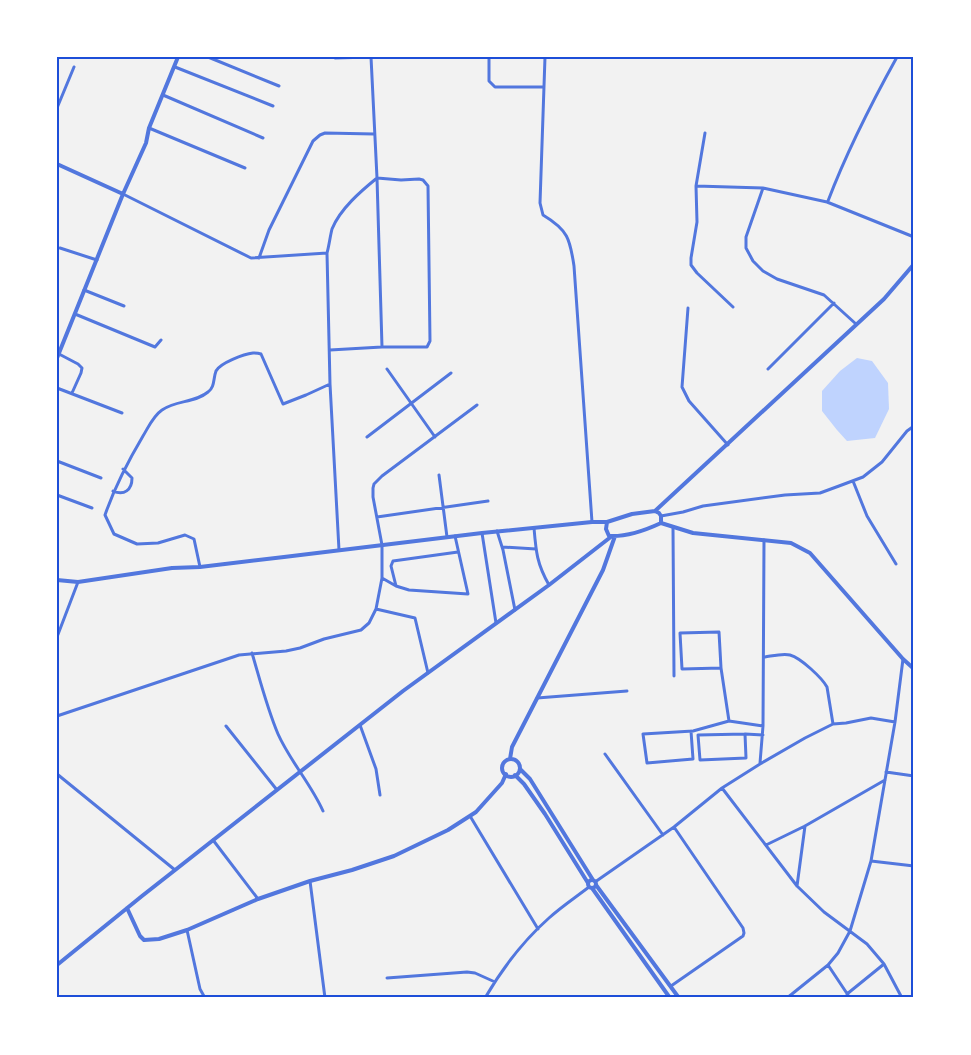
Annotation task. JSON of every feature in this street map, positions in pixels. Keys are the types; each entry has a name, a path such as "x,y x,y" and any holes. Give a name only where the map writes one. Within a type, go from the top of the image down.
{"street":[{"path":"72,393 82,368 58,356 146,143 149,128 178,57"},
{"path":"208,57 279,86"},
{"path":"335,58 371,57 382,347"},
{"path":"489,57 489,81 495,87 544,87"},
{"path":"545,57 540,203 543,215 560,226 571,244 592,522"},
{"path":"827,202 871,104 897,57"},
{"path":"174,66 273,106"},
{"path":"57,108 74,67"},
{"path":"163,95 263,138"},
{"path":"149,128 245,168"},
{"path":"259,258 269,230 313,141 325,133 374,134"},
{"path":"705,133 696,186 697,222 691,265 696,273 733,307"},
{"path":"57,164 251,258 327,253"},
{"path":"330,350 427,347 430,341 428,186 423,180 377,178 361,190 333,228 327,253 330,384 339,550"},
{"path":"696,186 762,188 827,202 914,237"},
{"path":"762,188 746,237 746,248 753,261 763,271 777,279 824,295 856,324"},
{"path":"60,248 97,260"},
{"path":"57,580 78,582 172,568 200,567 497,531 607,522 632,514 655,512 884,299 914,264"},
{"path":"84,290 124,306"},
{"path":"768,369 834,303"},
{"path":"688,308 682,387 689,401 728,445"},
{"path":"75,314 155,347 161,340"},
{"path":"200,567 194,539 191,536 185,535 158,543 137,544 114,534 105,515 123,469 151,422 161,410 173,404 200,398 211,390 220,366 254,352 261,354 283,404 330,384"},
{"path":"387,369 435,437"},
{"path":"367,437 451,373"},
{"path":"57,388 122,413"},
{"path":"57,716 239,655 286,651 361,630 369,623 376,609 382,578 382,545 373,497 374,484 477,405"},
{"path":"655,512 661,516 703,506 820,493 863,477 882,462 907,431 914,426"},
{"path":"57,461 101,478"},
{"path":"113,491 118,493 130,489 132,478 123,469"},
{"path":"439,476 447,537"},
{"path":"853,481 867,516 896,564"},
{"path":"57,495 92,508"},
{"path":"377,518 488,501"},
{"path":"661,516 661,522"},
{"path":"607,522 609,536 641,530 661,522 693,533 790,543 810,553 914,669"},
{"path":"673,527 674,676"},
{"path":"534,528 536,556 549,585"},
{"path":"497,531 515,610"},
{"path":"482,533 496,624"},
{"path":"382,578 409,590 468,594 455,536"},
{"path":"57,965 360,725 614,536"},
{"path":"520,769 515,775 510,776 503,770 503,764 510,759 512,747 603,570 614,536"},
{"path":"760,764 764,726 764,540"},
{"path":"502,547 536,549"},
{"path":"396,586 391,566 393,561 458,552"},
{"path":"57,637 78,582"},
{"path":"376,609 416,618 428,673"},
{"path":"721,668 682,669 680,633 719,633 721,668 729,721"},
{"path":"252,653 278,734 323,811"},
{"path":"765,657 789,655 799,659 825,682 833,724"},
{"path":"787,998 828,965 850,931 871,861 895,722 903,659"},
{"path":"537,698 627,691"},
{"path":"485,998 520,948 548,919 592,884 674,827 722,788 805,738 833,724 871,718 895,722"},
{"path":"690,731 693,759 647,763 643,734 690,731 729,721 764,726"},
{"path":"360,725 376,769 380,795"},
{"path":"226,726 277,790"},
{"path":"745,734 746,758 700,760 698,735 745,734 763,735"},
{"path":"605,754 663,835"},
{"path":"510,759 517,762 520,769 530,779 565,833 592,884 680,998"},
{"path":"886,772 914,776"},
{"path":"57,774 175,870"},
{"path":"127,908 144,940 159,939 187,930 258,899 394,856 448,830 476,812 502,783 506,774"},
{"path":"515,775 545,814 670,998"},
{"path":"765,845 805,826 885,780"},
{"path":"722,788 797,886 824,912 867,944 884,964 902,998"},
{"path":"470,816 538,929"},
{"path":"797,886 805,826"},
{"path":"671,986 743,936 744,933 743,928 674,827"},
{"path":"213,840 258,899"},
{"path":"871,861 914,866"},
{"path":"310,881 325,998"},
{"path":"187,930 200,989 206,998"},
{"path":"847,993 884,964"},
{"path":"828,965 850,998"},
{"path":"387,978 466,972 475,973 495,982"},
{"path":"793,994 797,998"}],"water":[{"path":"857,358 872,361 888,383 889,409 875,438 847,441 822,411 822,391 840,371"}]}
